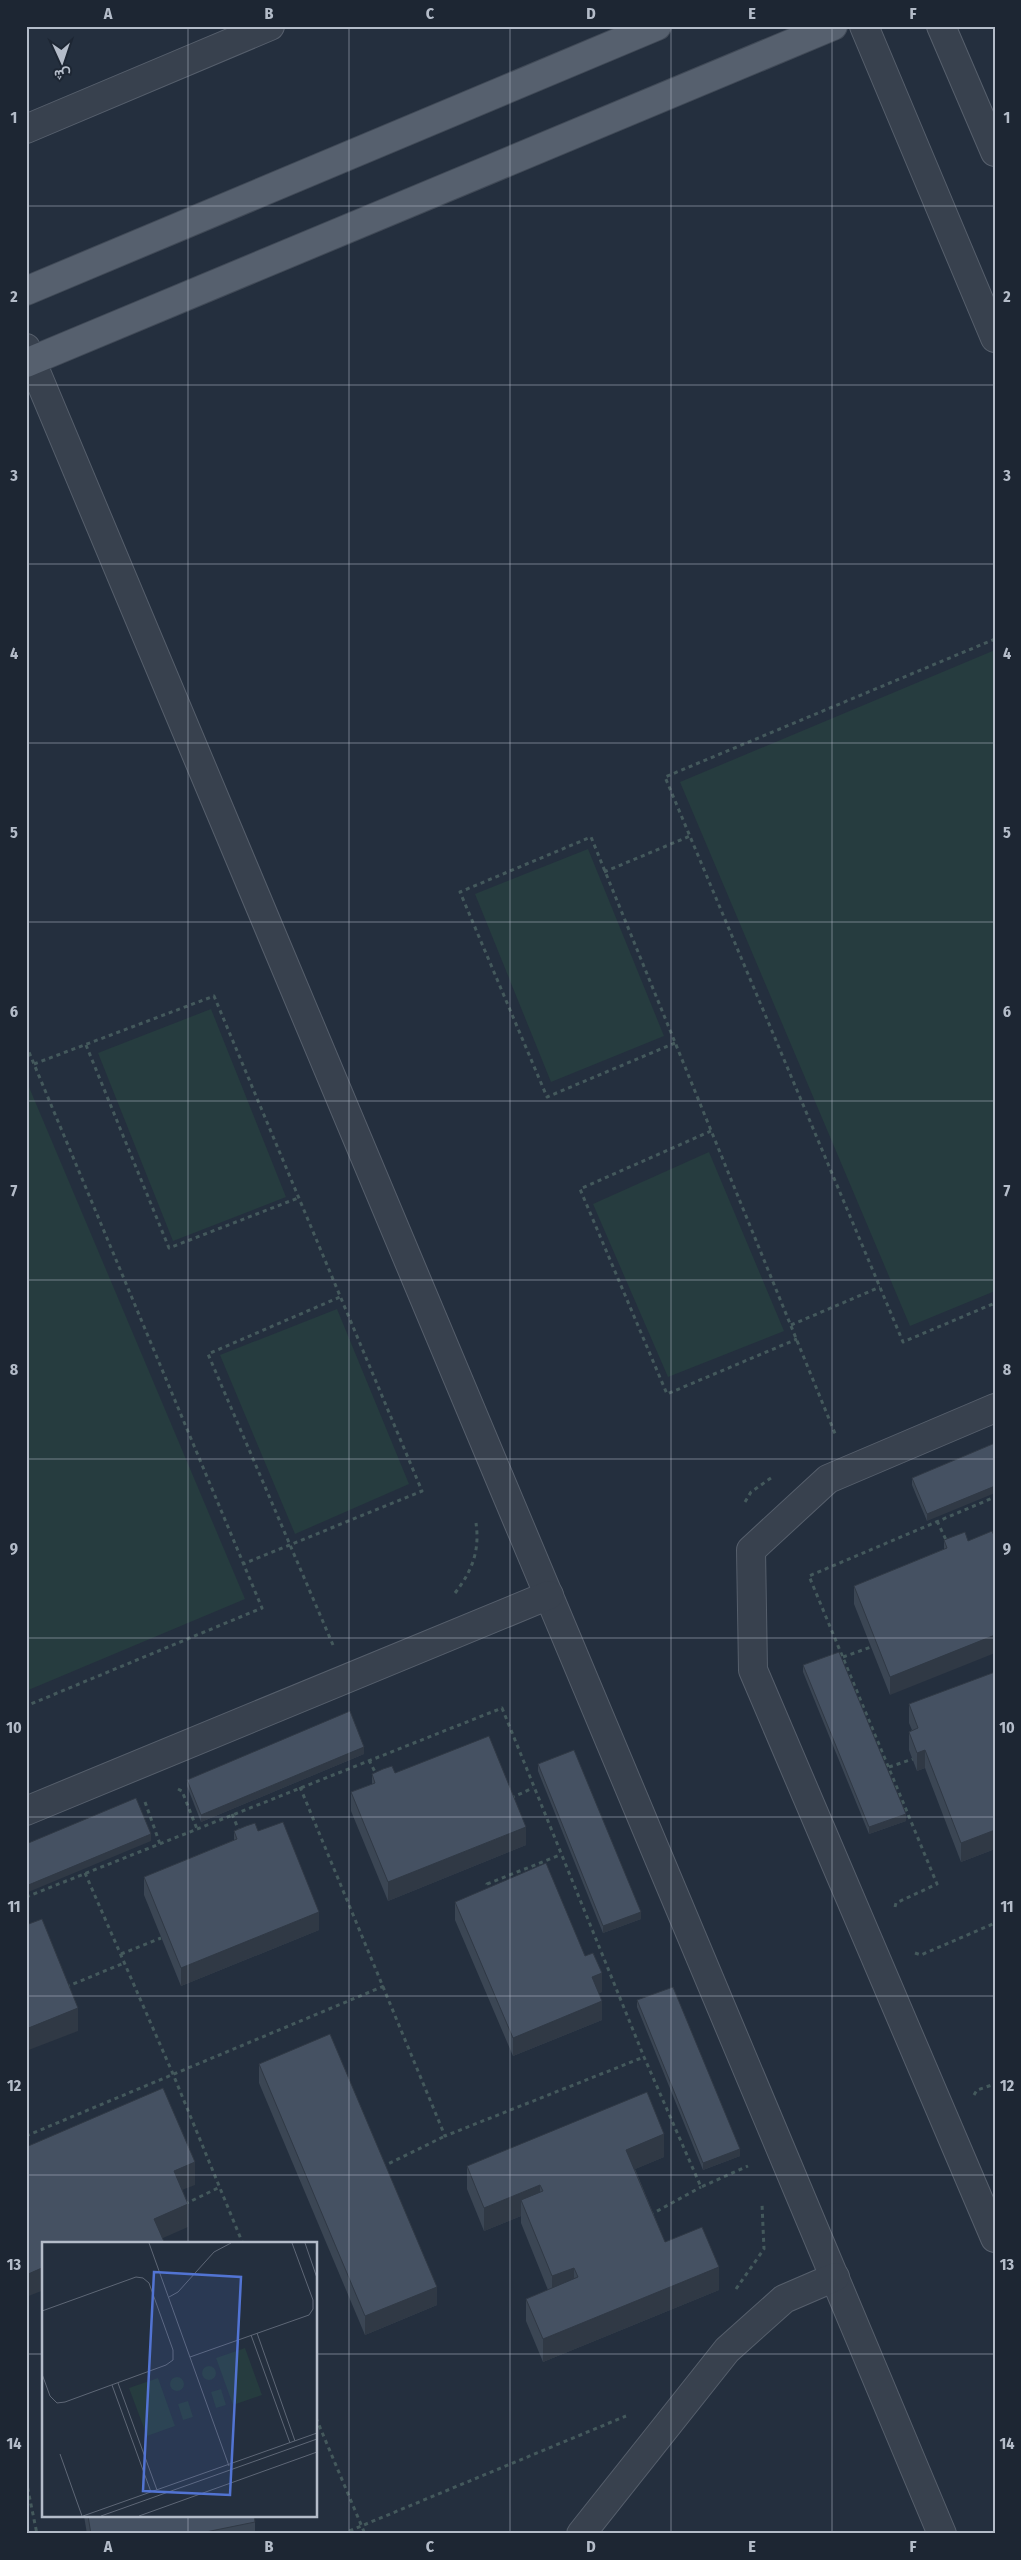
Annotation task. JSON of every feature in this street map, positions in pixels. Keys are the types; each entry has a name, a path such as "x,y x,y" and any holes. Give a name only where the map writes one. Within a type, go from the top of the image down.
{"main road":[{"path":"26,291 657,26"},
{"path":"28,357 833,26"}],"street":[{"path":"26,129 270,26"},
{"path":"864,26 995,338"},
{"path":"941,26 995,152"},
{"path":"28,357 549,1594 942,2534"},
{"path":"995,1408 828,1479 751,1550 753,1670 995,2238"},
{"path":"26,1812 549,1594"},
{"path":"581,2534 727,2350 784,2299 835,2277"}],"path":[{"path":"995,639 665,777 903,1342 995,1304"},
{"path":"604,872 690,836"},
{"path":"675,1043 547,1097 460,892 591,837 839,1444"},
{"path":"34,1064 214,996 422,1491 243,1564"},
{"path":"86,1044 169,1248 298,1198"},
{"path":"26,1045 262,1608 26,1706"},
{"path":"711,1131 580,1189 667,1394 797,1339"},
{"path":"791,1325 880,1286"},
{"path":"336,1653 208,1354 340,1297"},
{"path":"895,1909 896,1903 937,1884 809,1576 995,1497"},
{"path":"452,1598 470,1573 478,1538 476,1519"},
{"path":"937,1521 949,1547"},
{"path":"843,1657 871,1647"},
{"path":"26,1897 502,1708 560,1855 644,2057 702,2187"},
{"path":"889,1767 913,1759"},
{"path":"369,1760 379,1780"},
{"path":"300,1787 445,2136"},
{"path":"176,1788 182,1791 197,1829"},
{"path":"507,1800 533,1788"},
{"path":"145,1799 144,1804 160,1844"},
{"path":"232,1814 242,1837"},
{"path":"494,1896 487,1884 560,1855"},
{"path":"85,1873 173,2074 243,2242"},
{"path":"913,1953 921,1955 995,1923"},
{"path":"120,1954 161,1938"},
{"path":"61,1989 124,1963"},
{"path":"26,2136 384,1986"},
{"path":"379,2168 445,2136 644,2057"},
{"path":"646,2218 702,2187 748,2166 751,2174"},
{"path":"180,2206 220,2187"},
{"path":"733,2294 764,2249 763,2206 760,2198"},
{"path":"342,2534 632,2414"},
{"path":"318,2423 365,2534"},
{"path":"26,2480 36,2534"}],"green space":[{"path":"995,650 995,1291 910,1326 680,782"},
{"path":"588,849 664,1036 551,1082 475,894"},
{"path":"211,1009 286,1197 173,1241 98,1053"},
{"path":"26,1080 245,1599 26,1691"},
{"path":"709,1152 784,1331 668,1377 593,1204"},
{"path":"337,1309 409,1484 295,1534 220,1355"}],"building":[{"path":"995,1443 995,1486 927,1514 912,1478"},
{"path":"992,1531 995,1538 995,1635 890,1677 854,1586 947,1548 944,1540 965,1532 968,1541"},
{"path":"839,1652 906,1814 869,1827 803,1665"},
{"path":"995,1672 995,1830 961,1843 925,1750 917,1753 909,1732 918,1728 909,1704"},
{"path":"350,1711 364,1747 201,1815 187,1780"},
{"path":"489,1736 526,1827 388,1882 351,1792 375,1783 372,1774 383,1769 392,1766 395,1773"},
{"path":"574,1750 641,1912 603,1926 538,1764"},
{"path":"136,1798 151,1834 26,1886 26,1844"},
{"path":"283,1822 319,1912 181,1968 144,1877 237,1839 234,1831 246,1826 255,1823 258,1831"},
{"path":"546,1863 585,1956 593,1953 602,1973 592,1977 602,2001 513,2038 455,1902"},
{"path":"42,1919 78,2008 26,2029 26,1925"},
{"path":"673,1987 740,2149 703,2163 637,2000"},
{"path":"330,2034 437,2287 365,2316 259,2064"},
{"path":"163,2088 195,2162 174,2171 188,2204 154,2219 164,2242 42,2242 42,2268 26,2275 26,2147"},
{"path":"647,2092 664,2134 626,2150 665,2242 702,2227 719,2267 543,2339 526,2299 578,2277 574,2268 552,2276 521,2200 543,2191 540,2185 484,2208 467,2166"},
{"path":"88,2518 254,2518 255,2522 196,2534 91,2534"}]}
